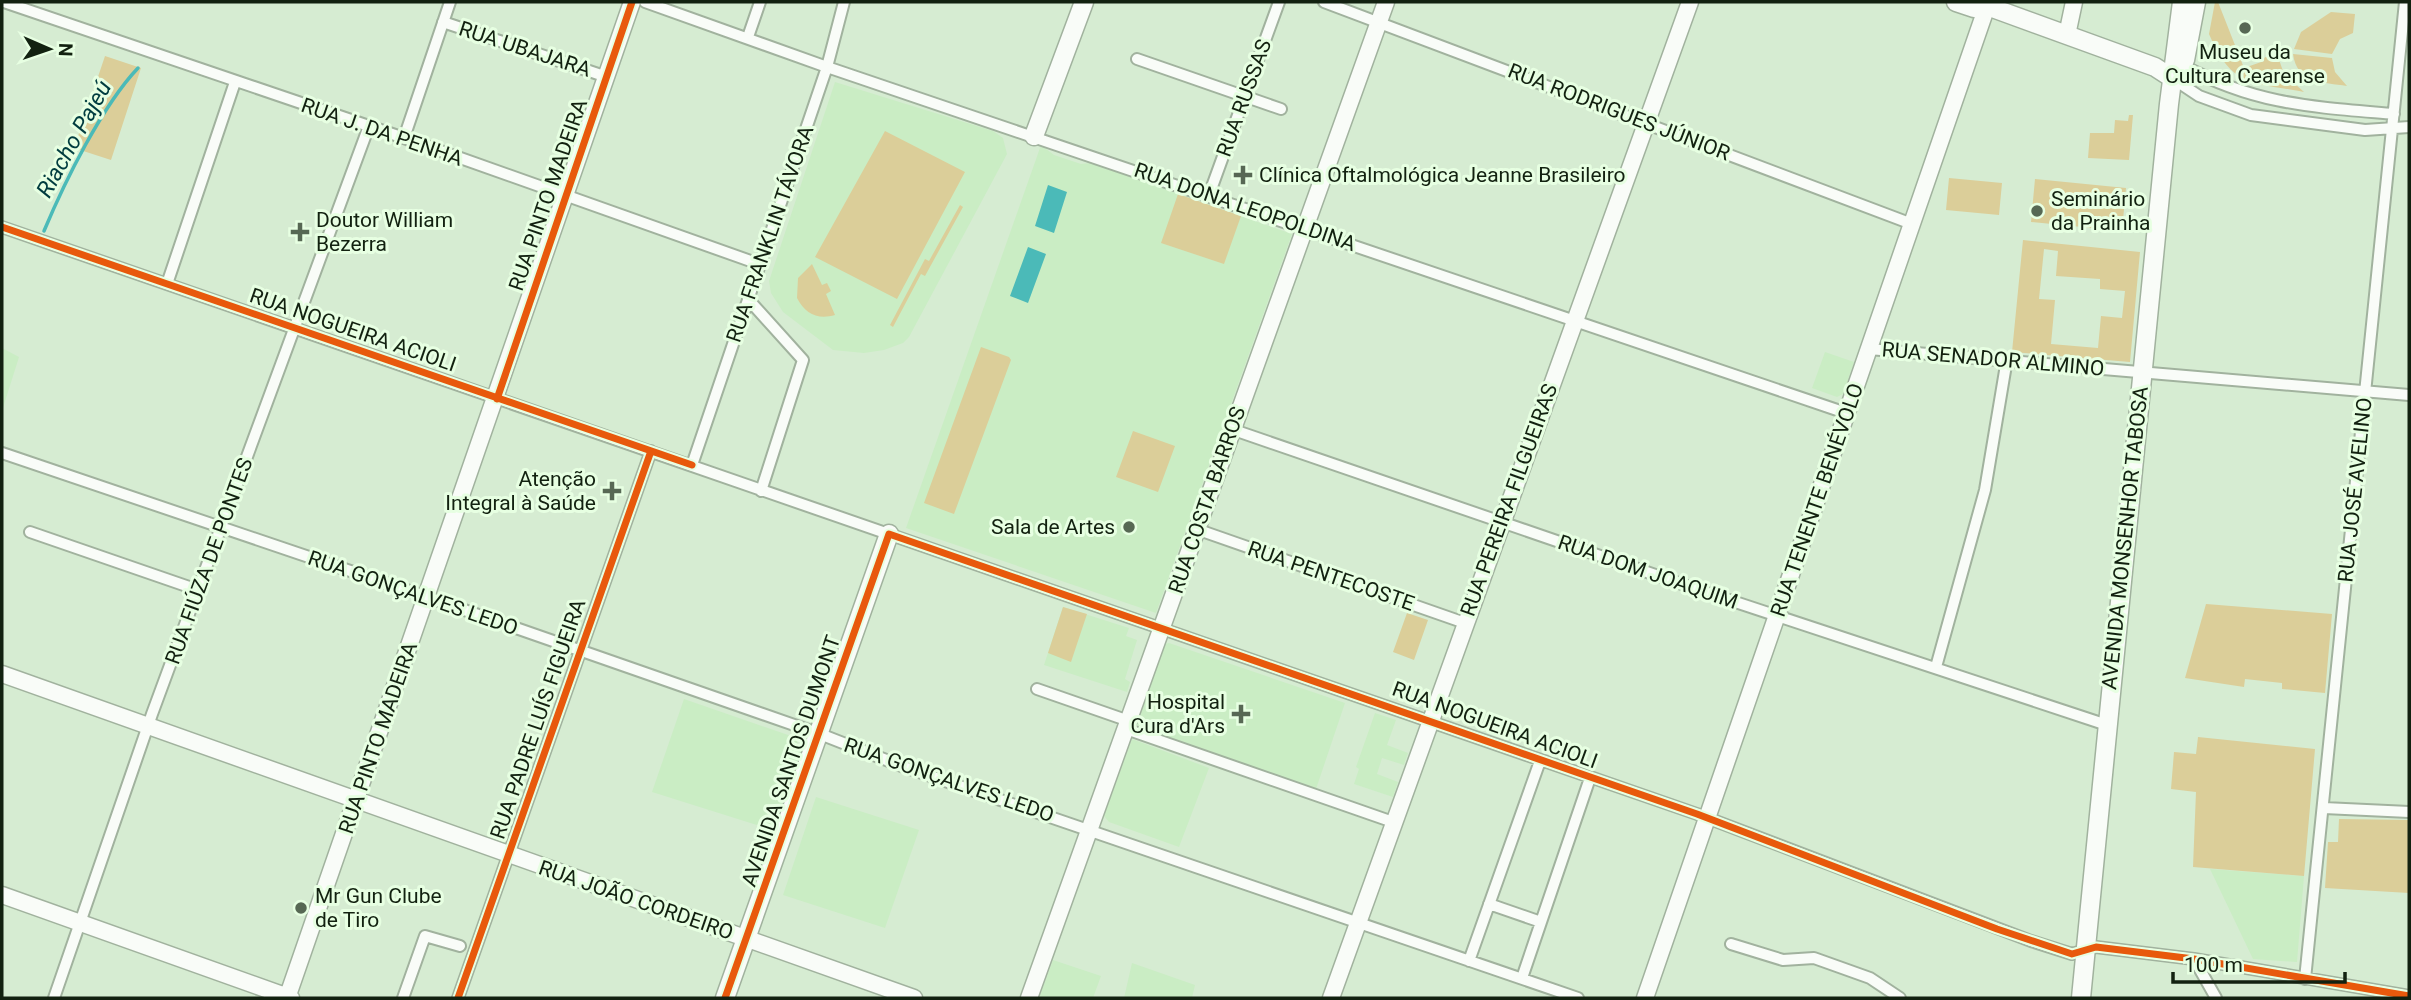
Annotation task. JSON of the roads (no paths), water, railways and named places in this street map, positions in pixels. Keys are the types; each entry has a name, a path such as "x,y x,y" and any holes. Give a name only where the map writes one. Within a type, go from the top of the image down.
{"main road":[{"path":"1034,136 1084,2"},
{"path":"1956,2 1974,8 1986,3 2067,35 2171,69"},
{"path":"2171,69 2182,2"},
{"path":"2171,69 2196,2"},
{"name":"AVENIDA MONSENHOR TABOSA","path":"2081,998 2171,69"},
{"name":"AVENIDA SANTOS DUMONT","path":"724,998 889,534"}],"street":[{"name":"RUA J. DA PENHA","path":"4,2 404,138 759,264"},
{"path":"404,138 450,2"},
{"name":"RUA PINTO MADEIRA","path":"289,998 567,198 632,2"},
{"name":"RUA DONA LEOPOLDINA","path":"645,2 1846,413"},
{"path":"748,37 760,2"},
{"name":"RUA FRANKLIN TÁVORA","path":"692,465 827,66 844,2"},
{"name":"RUA RUSSAS","path":"1209,195 1279,2"},
{"name":"RUA RODRIGUES JÚNIOR","path":"1324,2 1912,224"},
{"name":"RUA COSTA BARROS","path":"1030,998 1303,226 1386,2"},
{"name":"RUA PEREIRA FILGUEIRAS","path":"1331,998 1690,2"},
{"path":"2067,35 2074,2"},
{"name":"RUA JOSÉ AVELINO","path":"2305,979 2404,2"},
{"name":"RUA TENENTE BENÉVOLO","path":"1645,998 1986,3"},
{"name":"RUA UBAJARA","path":"443,22 607,77"},
{"path":"1137,59 1281,109"},
{"path":"2171,69 2257,98 2394,114"},
{"path":"2171,69 2199,96 2251,115 2365,130 2409,127"},
{"path":"167,284 235,82"},
{"name":"RUA FIÚZA DE PONTES","path":"54,998 147,727 369,126"},
{"name":"RUA NOGUEIRA ACIOLI","path":"2,228 1430,720 1707,818 2031,941 2072,954 2096,947 2194,959 2409,996"},
{"path":"748,299 803,360 761,491"},
{"name":"RUA SENADOR ALMINO","path":"1869,349 2409,395"},
{"path":"1936,667 1986,490 2007,359"},
{"name":"RUA DOM JOAQUIM","path":"1231,429 1777,616 2107,725"},
{"name":"RUA PADRE LUÍS FIGUEIRA","path":"458,998 651,451"},
{"name":"RUA GONÇALVES LEDO","path":"2,453 427,597 820,734 933,777 1578,998"},
{"name":"RUA PENTECOSTE","path":"1196,529 1465,623"},
{"path":"30,532 198,590"},
{"name":"RUA JOÃO CORDEIRO","path":"2,674 914,998"},
{"path":"1037,690 1393,822"},
{"path":"1469,961 1540,761"},
{"path":"1522,978 1590,778"},
{"path":"2324,808 2409,812"},
{"path":"2,895 289,998"},
{"path":"1489,904 1541,922"},
{"path":"403,998 425,936 460,946"},
{"path":"1731,944 1783,960 1814,958 1870,978 1900,998"},
{"path":"2194,959 2216,998"}],"water":[{"path":"1048,185 1067,192 1054,233 1035,226"},
{"path":"1028,247 1046,254 1028,303 1010,296"}],"waterway":[{"name":"Riacho Pajeú","path":"44,231 73,167 98,123 138,68"}],"place":[{"name":"Museu da Cultura Cearense","path":"2245,28"},
{"name":"Clínica Oftalmológica Jeanne Brasileiro","path":"1243,175"},
{"name":"Seminário da Prainha","path":"2037,211"},
{"name":"Doutor William Bezerra","path":"300,232"},
{"name":"Atenção Integral à Saúde","path":"612,491"},
{"name":"Sala de Artes","path":"1129,527"},
{"name":"Hospital Cura d'Ars","path":"1241,714"},
{"name":"Mr Gun Clube de Tiro","path":"301,908"}]}
